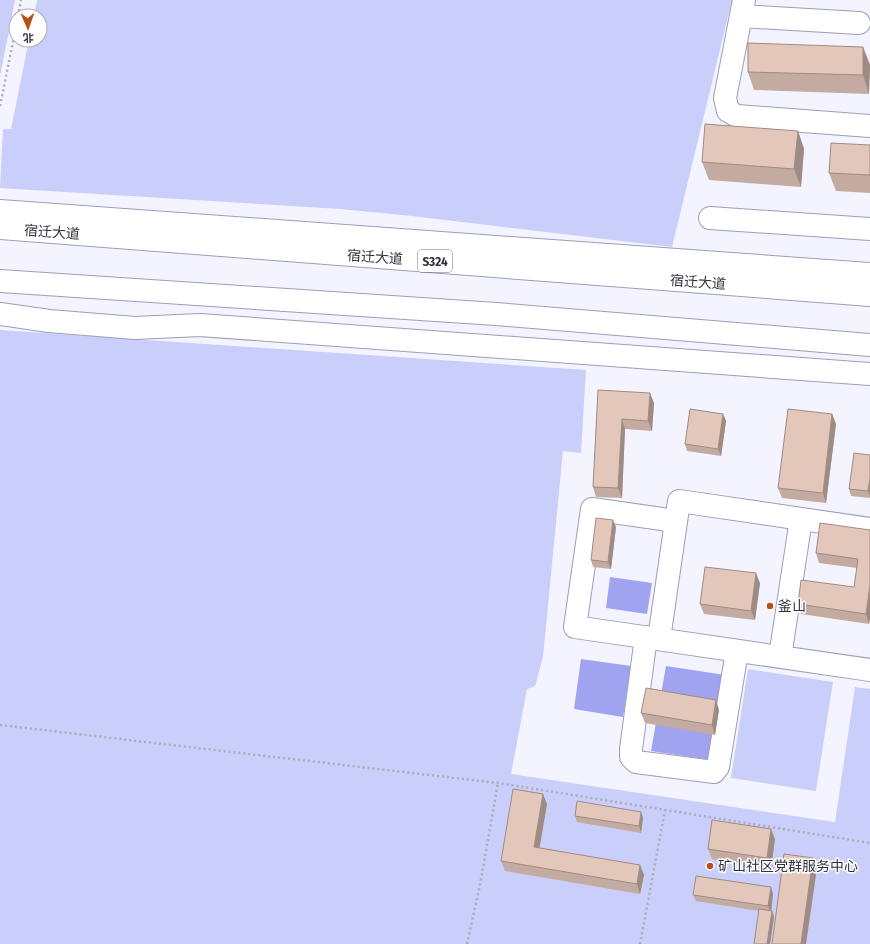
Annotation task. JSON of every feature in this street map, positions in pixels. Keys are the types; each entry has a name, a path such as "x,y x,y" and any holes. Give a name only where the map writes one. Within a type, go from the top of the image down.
{"main road":[{"path":"859,23 742,8 725,98 728,111 737,116 870,126"},
{"path":"0,211 870,274"},
{"path":"710,218 870,229"},
{"name":"宿迁大道","path":"0,228 870,295"},
{"path":"0,281 496,314 870,345"},
{"path":"0,314 49,321 135,328 200,325 870,374"},
{"path":"737,651 718,767 714,772 636,762 631,758 631,749 679,501 870,530"},
{"path":"676,521 592,509 575,627 870,670"},
{"path":"780,657 800,519"}],"path":[{"path":"0,106 12,48"},
{"path":"0,725 498,783 870,843"},
{"path":"467,944 480,885 498,783"},
{"path":"640,944 665,810"}],"shaded area":[{"path":"0,0 15,0 13,8 8,8 8,35 0,76"},
{"path":"37,0 732,0 672,247 412,216 340,209 0,188 3,129 11,129 27,48 48,48 48,8 36,8"},
{"path":"0,330 586,370 581,453 563,451 543,657 535,686 527,689 511,774 835,822 855,687 870,689 870,944 0,944"},
{"path":"748,669 833,682 816,791 731,778"}],"water":[{"path":"610,577 652,583 647,614 606,608"},
{"path":"581,659 631,666 623,717 574,709"},
{"path":"666,666 725,675 711,760 651,751"}],"building":[{"path":"748,43 863,47 863,75 748,72"},
{"path":"705,124 798,131 794,169 702,162"},
{"path":"831,143 870,145 870,175 829,173"},
{"path":"598,390 650,393 648,421 622,419 618,488 593,487"},
{"path":"690,409 723,414 718,449 685,444"},
{"path":"788,409 832,414 823,493 778,488"},
{"path":"854,453 870,455 870,478 868,491 849,489"},
{"path":"596,518 613,520 608,562 591,560"},
{"path":"820,523 870,530 870,585 866,614 798,604 801,580 854,587 858,559 816,553"},
{"path":"705,567 756,573 751,611 700,604"},
{"path":"646,688 716,700 712,725 641,713"},
{"path":"513,789 543,794 534,847 640,865 637,884 501,861"},
{"path":"577,801 641,812 639,826 575,816"},
{"path":"712,820 771,829 767,858 708,849"},
{"path":"784,854 813,858 801,944 772,944"},
{"path":"696,876 771,887 768,906 693,895"},
{"path":"759,909 772,911 767,944 754,944"}],"place":[{"name":"釜山","path":"770,606"},
{"name":"矿山社区党群服务中心","path":"710,866"}]}
